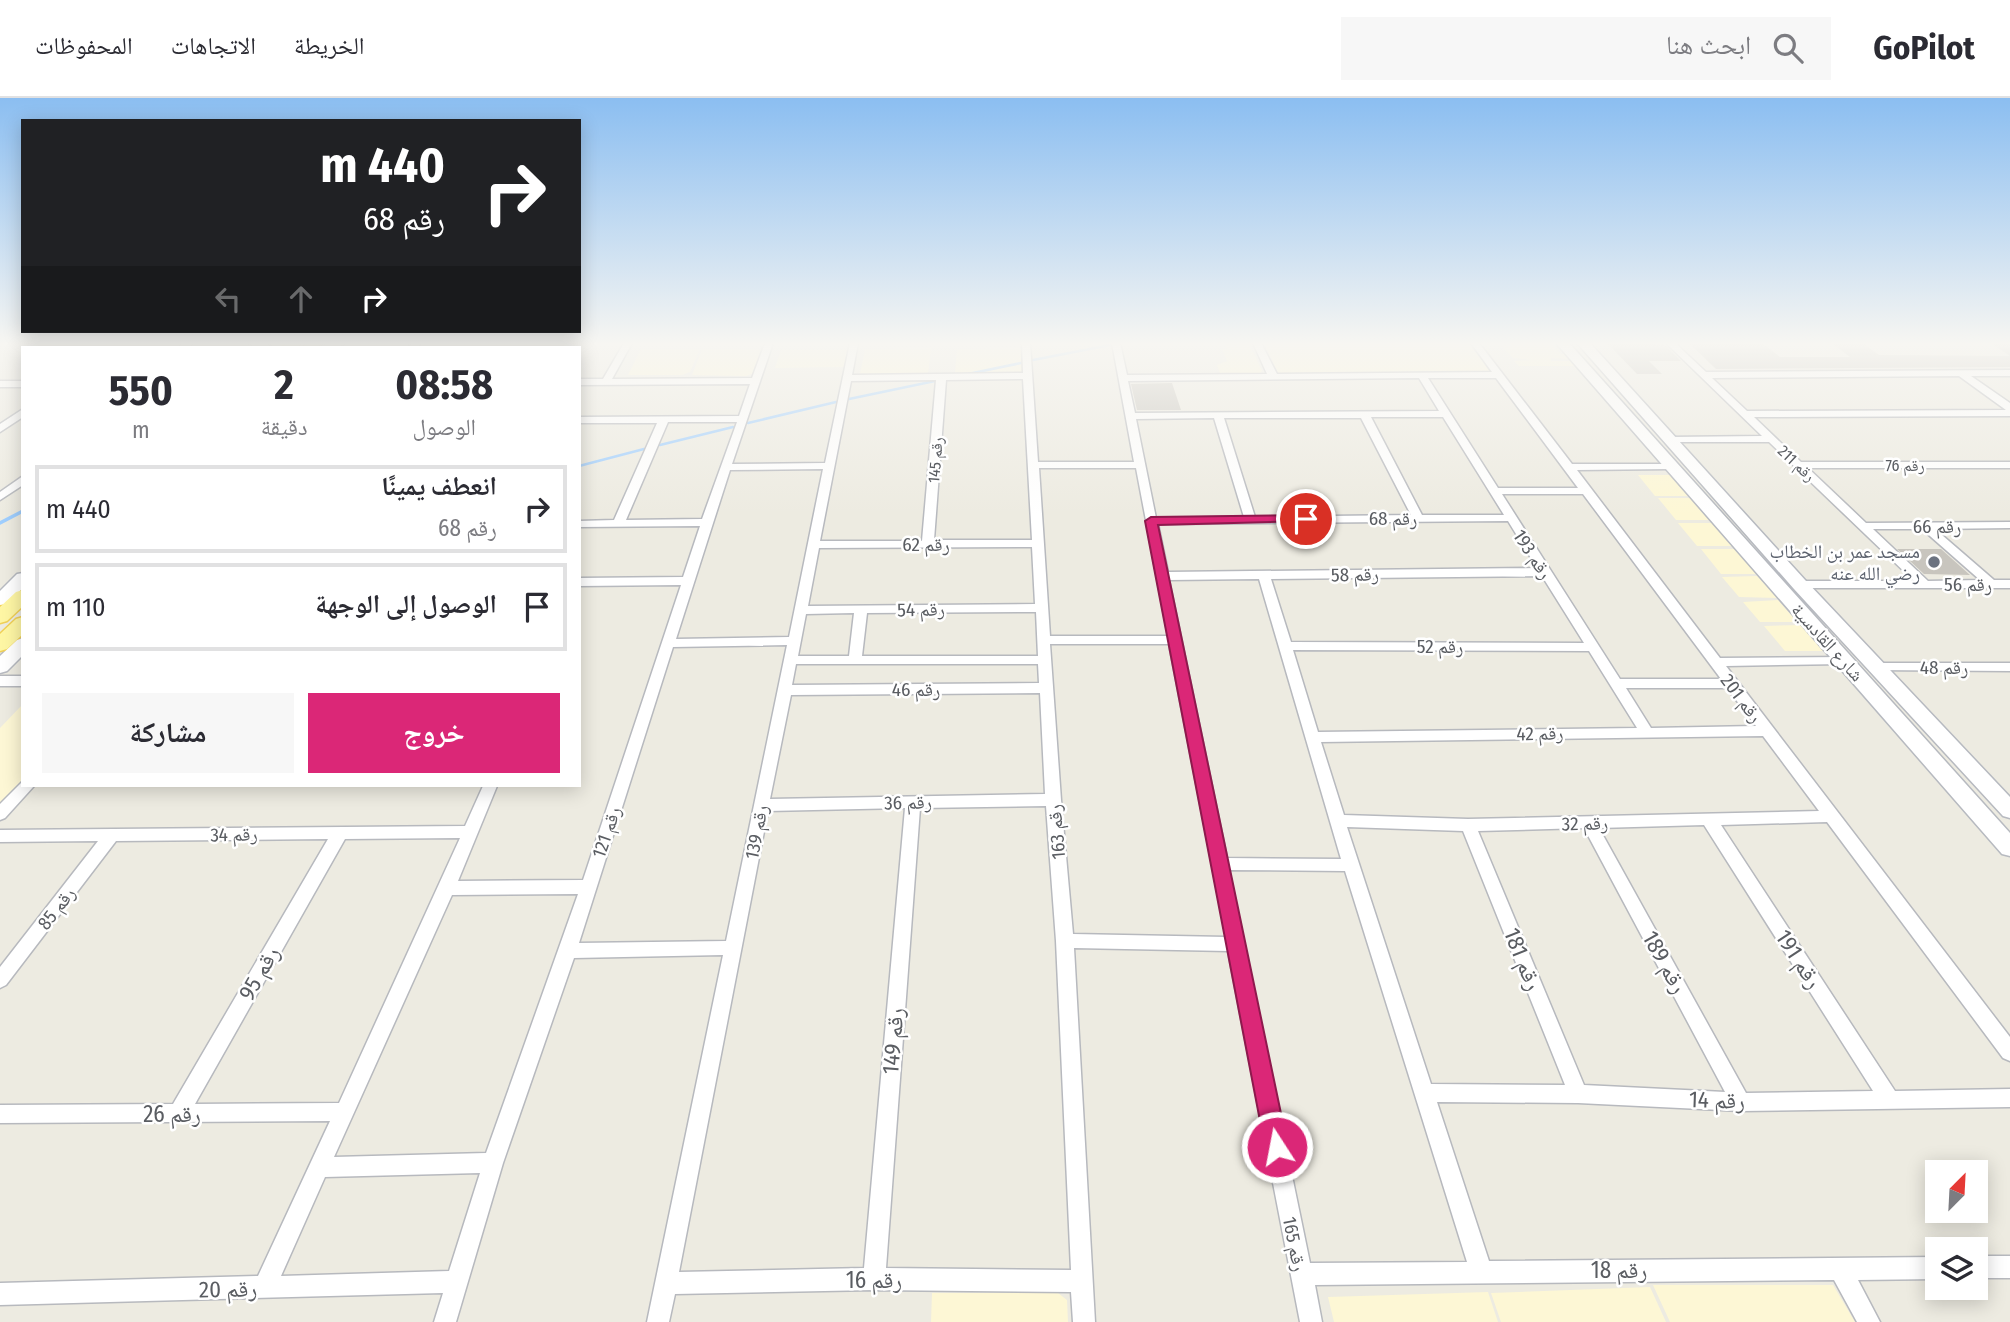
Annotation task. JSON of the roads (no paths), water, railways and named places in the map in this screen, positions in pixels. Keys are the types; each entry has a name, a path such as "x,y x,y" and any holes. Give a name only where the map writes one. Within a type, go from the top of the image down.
{"main road":[{"path":"0,617 21,598"},
{"path":"0,645 21,625"}],"street":[{"name":"رقم 121","path":"445,1322 493,1163 568,951 748,400"},
{"name":"رقم 139","path":"658,1322 842,400"},
{"name":"رقم 145","path":"928,544 939,400"},
{"name":"رقم 163","path":"1029,400 1053,800 1065,941 1084,1322"},
{"name":"رقم 165","path":"1127,400 1311,1322"},
{"name":"رقم 193","path":"1437,400 1646,731"},
{"name":"رقم 201","path":"1517,400 2010,1052"},
{"name":"شارع القادسية","path":"1619,400 1672,466 2010,848"},
{"name":"شارع القادسية","path":"1630,400 1670,440 1800,585 2010,810"},
{"name":"رقم 211","path":"1731,400 1924,584"},
{"path":"1746,414 2010,410"},
{"path":"0,429 5,422 21,413"},
{"path":"1130,416 1445,414"},
{"path":"1365,415 1418,518"},
{"path":"1218,416 1250,519"},
{"path":"618,524 664,419"},
{"path":"581,423 742,419"},
{"path":"1670,440 1772,439"},
{"path":"1033,465 1140,464"},
{"name":"رقم 76","path":"1800,465 2010,465"},
{"path":"726,467 829,466"},
{"path":"1568,467 1672,466"},
{"path":"0,497 21,481"},
{"path":"1494,491 1587,491"},
{"name":"رقم 68","path":"1151,521 1510,518"},
{"path":"581,524 707,522"},
{"name":"رقم 66","path":"1863,526 2010,525"},
{"path":"1925,526 1991,584"},
{"name":"رقم 62","path":"814,545 1038,543"},
{"name":"رقم 58","path":"1164,576 1546,572"},
{"path":"1264,575 1351,864 1481,1271"},
{"path":"0,600 21,580"},
{"path":"581,584 688,581"},
{"name":"رقم 56","path":"1800,585 2010,584"},
{"name":"رقم 54","path":"801,610 1042,608"},
{"path":"855,660 861,610"},
{"path":"1044,640 1176,640"},
{"path":"670,643 794,641"},
{"path":"0,667 21,646"},
{"name":"رقم 52","path":"1286,646 1593,647"},
{"path":"791,660 1045,660"},
{"path":"1715,662 1844,660"},
{"name":"رقم 48","path":"1877,667 2010,667"},
{"path":"0,681 21,681"},
{"path":"1616,684 1731,683"},
{"name":"رقم 46","path":"785,690 1047,688"},
{"name":"رقم 42","path":"1312,737 1767,731"},
{"path":"0,814 25,787"},
{"path":"264,1288 447,888 468,832 490,787"},
{"name":"رقم 36","path":"762,805 1053,800"},
{"name":"رقم 149","path":"873,1279 913,802"},
{"name":"رقم 32","path":"1338,821 1468,825 1833,816"},
{"name":"رقم 191","path":"1708,818 1890,1100"},
{"name":"رقم 189","path":"1589,823 1741,1102"},
{"name":"رقم 181","path":"1468,825 1578,1094"},
{"name":"رقم 34","path":"0,836 468,832"},
{"name":"رقم 95","path":"178,1114 340,833"},
{"name":"رقم 85","path":"0,980 112,835"},
{"path":"1221,864 1351,864"},
{"path":"447,888 587,887"},
{"path":"1065,941 1237,944"},
{"path":"568,951 733,948"},
{"name":"رقم 14","path":"1425,1093 1578,1094 1741,1102 2010,1098"},
{"name":"رقم 26","path":"0,1114 344,1112"},
{"path":"318,1167 493,1163"},
{"path":"1988,1267 2010,1267"},
{"name":"رقم 18","path":"1301,1274 1925,1268"},
{"path":"1840,1269 1868,1322"},
{"name":"رقم 16","path":"666,1283 873,1279 1082,1281"},
{"name":"رقم 20","path":"0,1294 456,1282"}],"waterway":[{"path":"748,423 836,402"},
{"path":"660,445 733,427"},
{"path":"581,465 644,449"},
{"path":"0,523 21,512"}],"place":[{"name":"مسجد عمر بن الخطاب رضي الله عنه","path":"1934,562"}]}
